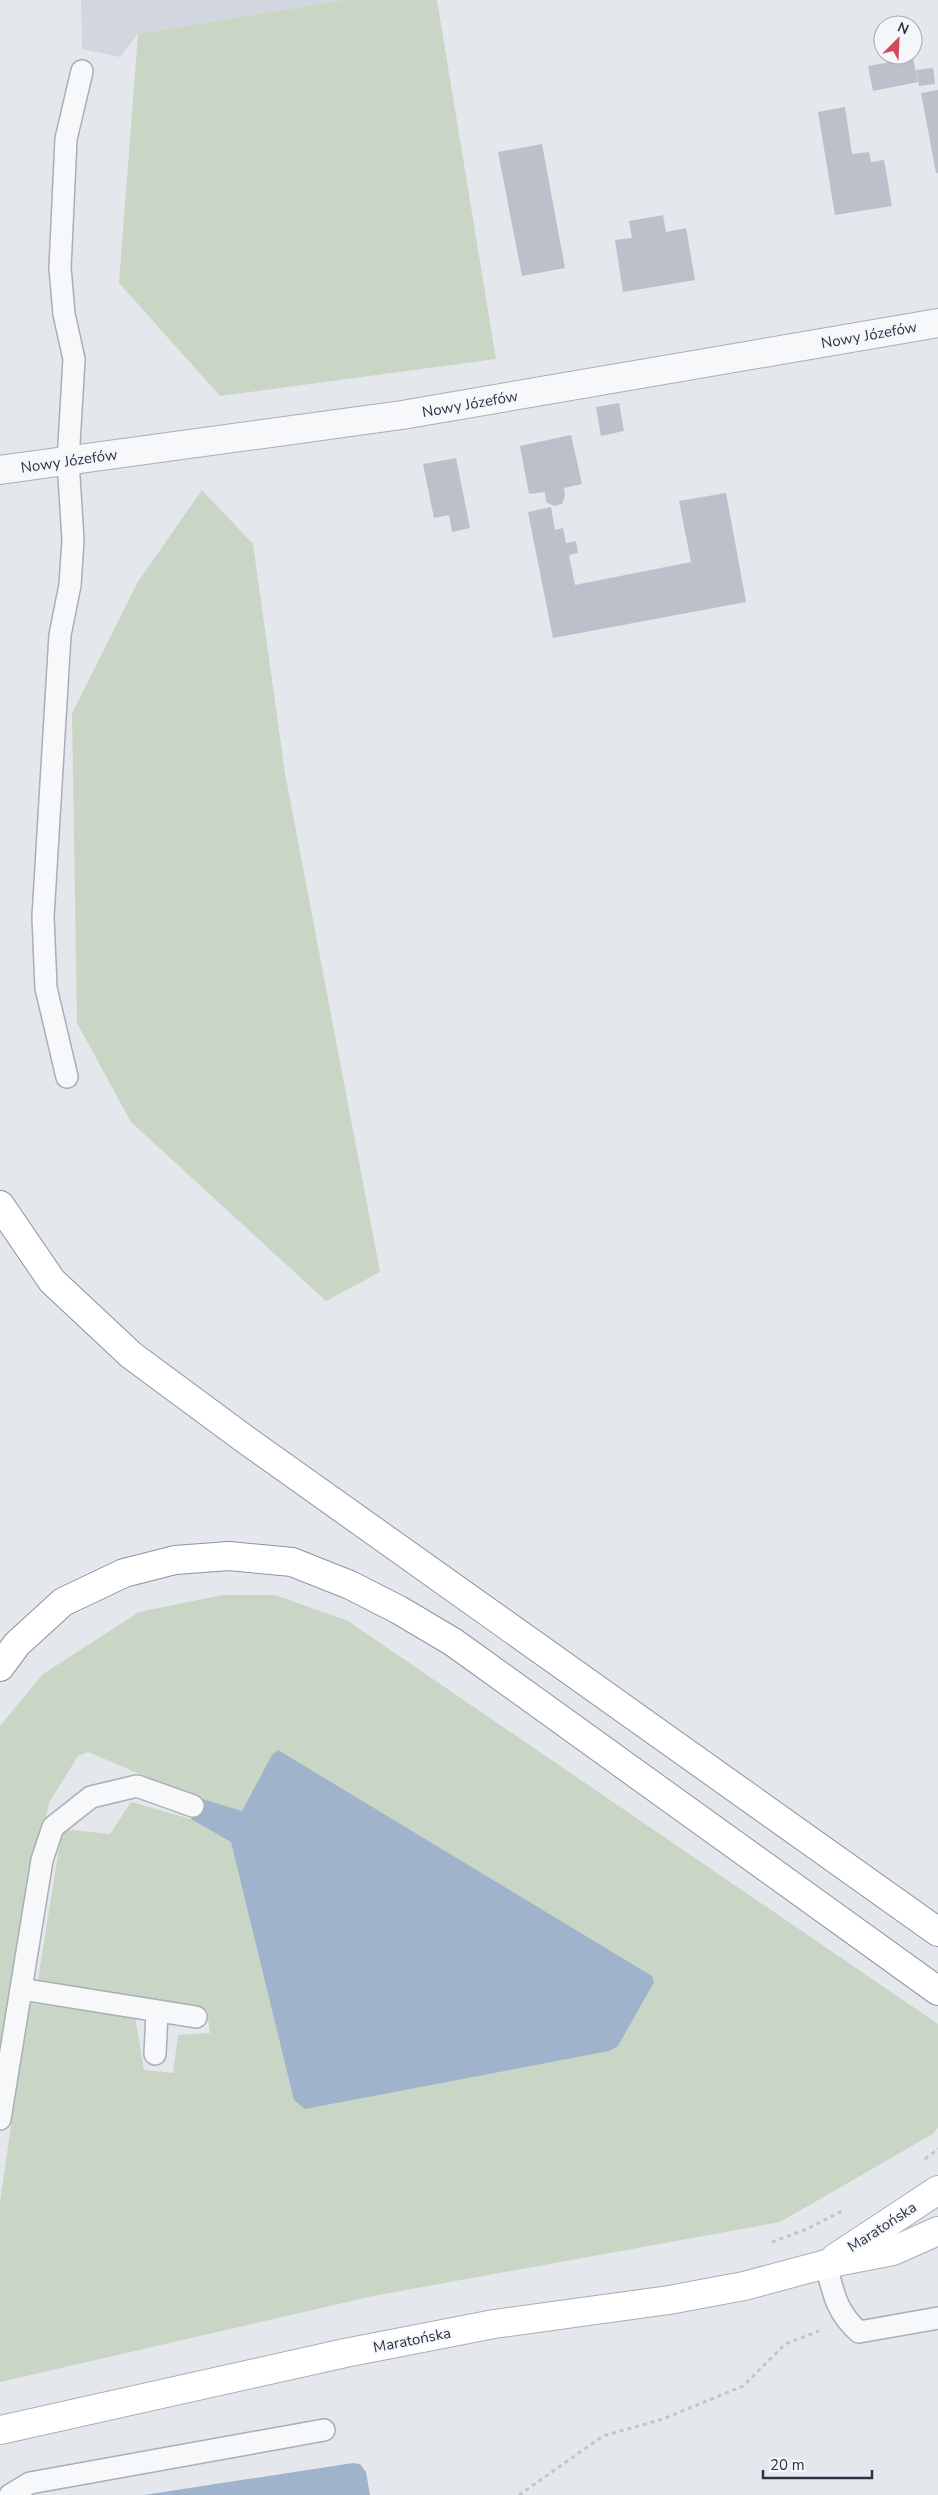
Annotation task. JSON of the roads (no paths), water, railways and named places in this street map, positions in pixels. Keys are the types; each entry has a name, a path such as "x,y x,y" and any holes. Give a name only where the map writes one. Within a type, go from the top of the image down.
{"main road":[{"path":"0,1205 52,1281 131,1355 246,1440 938,1932"},
{"path":"0,1667 17,1644 64,1602 124,1573 184,1559 229,1556 292,1562 374,1597 452,1642 938,1991"},
{"name":"Maratońska","path":"826,2264 938,2190"},
{"name":"Maratońska","path":"0,2430 355,2351 494,2324 678,2298 744,2286 826,2264 893,2251 938,2231"}],"street":[{"name":"Nowy Józefów","path":"0,470 402,415 938,324"}],"lane":[{"path":"67,1077 46,988 43,917 60,635 70,585 73,540 68,461 74,358 64,314 60,268 66,139 82,71"},
{"path":"0,2119 42,1860 53,1827 91,1796 136,1786 194,1806"},
{"path":"21,1989 196,2017"},
{"path":"155,2054 157,2012"},
{"path":"826,2264 834,2298 845,2320 859,2332 938,2318"},
{"path":"10,2495 30,2483 324,2430"}],"water":[{"path":"278,1750 652,1976 654,1982 618,2046 609,2051 305,2109 294,2100 231,1842 191,1819 199,1798 242,1811 272,1755"},
{"path":"353,2463 360,2464 366,2472 370,2495 144,2495"}]}
